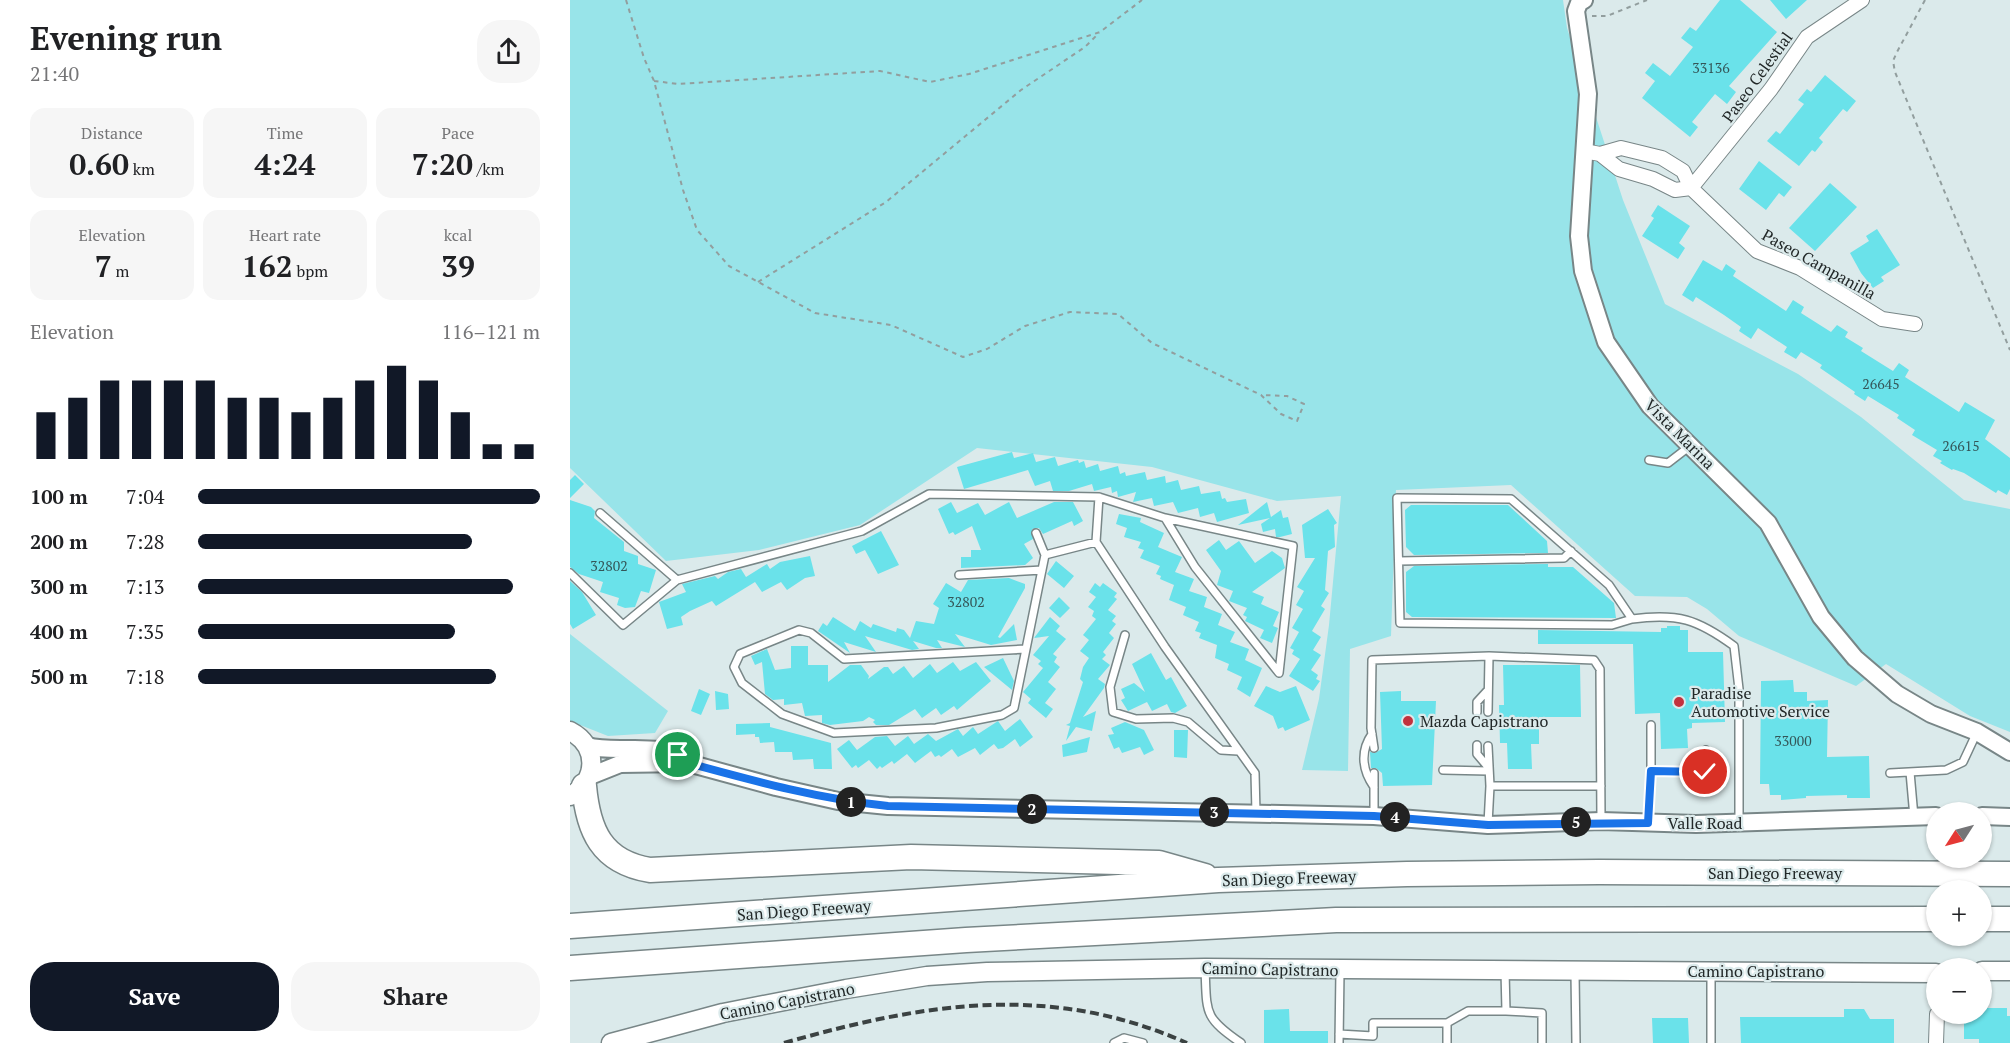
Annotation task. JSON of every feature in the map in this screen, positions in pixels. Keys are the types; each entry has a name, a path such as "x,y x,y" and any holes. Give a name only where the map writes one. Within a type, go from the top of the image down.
{"highway":[{"path":"581,786 590,823 604,848 630,865 650,870 911,857 1159,863 1218,880"},
{"name":"San Diego Freeway","path":"570,926 1218,880 1577,872 2010,874"},
{"path":"570,968 954,941 1336,920 1926,919"},
{"path":"1992,919 2010,919"},
{"path":"570,979 599,966"}],"main road":[{"path":"570,731 587,746 591,760 581,786"},
{"name":"Camino Capistrano","path":"611,1043 734,1011 927,976 987,972 1205,968 1340,971 1926,973"},
{"path":"1992,971 2010,971"}],"street":[{"name":"Vista Marina","path":"1584,0 1579,3 1576,11 1588,94 1592,152 1579,236 1583,271 1606,342 1650,406 1768,523 1821,617 1855,658 1897,694 1931,714 1977,732 2010,752"},
{"name":"Paseo Celestial","path":"1691,188 1771,89 1807,37 1862,0"},
{"name":"Paseo Campanilla","path":"1592,152 1621,148 1662,158 1683,171 1691,188 1756,251 1800,268 1882,319 1915,324"},
{"path":"1592,152 1619,169 1653,179 1675,190 1691,188"},
{"path":"1653,179 1662,158"},
{"name":"Valle Road","path":"587,746 606,750 665,752 678,755 688,763"},
{"name":"Valle Road","path":"581,786 620,764 688,763 838,801 888,806 1374,816 1488,825 1601,821 1739,823 1926,816"},
{"path":"1992,816 2010,817"},
{"path":"1936,1043 1937,1024"}],"lane":[{"path":"1649,460 1668,463 1690,446"},
{"path":"570,573 623,625 677,580 862,531 929,494 1099,497 1165,518 1293,546 1279,673 1195,567 1165,518"},
{"path":"1099,497 1096,542 1238,751 1256,773 1256,813"},
{"path":"1632,619 1609,585 1511,499 1397,498 1400,623 1612,625 1632,619 1662,615 1705,625 1734,646 1739,689 1739,823"},
{"path":"600,513 677,580"},
{"path":"1026,649 844,659 811,633 799,630 740,654 734,667 742,683 782,714 834,733 936,728 1002,715 1014,708 1026,649 1045,555 1036,533"},
{"path":"1045,555 1096,542"},
{"path":"1399,561 1564,558 1571,551"},
{"path":"960,575 1042,570"},
{"path":"1125,635 1110,687 1113,712 1136,719 1173,718 1188,722 1221,750 1238,751"},
{"path":"1488,712 1489,657"},
{"path":"1374,748 1372,660 1489,657 1594,660 1600,669 1601,821"},
{"path":"1477,712 1477,702 1488,690"},
{"path":"1648,823 1652,725"},
{"path":"1890,773 1946,770 1963,762 1977,732"},
{"path":"1372,734 1364,745 1365,774 1374,787"},
{"path":"1477,745 1477,754 1488,769"},
{"path":"1488,746 1490,786 1488,825"},
{"path":"1651,771 1705,772 1706,750"},
{"path":"1443,770 1488,769"},
{"path":"1910,772 1914,817"},
{"path":"1374,773 1374,816"},
{"path":"1490,786 1601,786"},
{"path":"1205,968 1207,1012 1217,1027 1241,1043"},
{"path":"1575,970 1576,1043"},
{"path":"1339,1043 1340,971"},
{"path":"1505,971 1506,1011"},
{"path":"1711,971 1711,1043"},
{"path":"1340,1034 1373,1040 1373,1023 1447,1023 1468,1011 1506,1011 1542,1013 1542,1043"},
{"path":"1447,1023 1447,1043"},
{"path":"1114,1043 1124,1038 1143,1043"}],"path":[{"path":"626,0 644,58 654,81 683,190 698,230 729,266 816,313 891,325 963,357 987,349 1025,326 1070,312 1118,314 1152,343 1261,395 1281,414 1296,421 1304,405 1287,396 1261,395"},
{"path":"758,282 886,202 1021,90 1085,47 1100,32 1142,0"},
{"path":"1592,16 1607,16 1647,0"},
{"path":"1925,0 1893,60 1894,72 2010,350"},
{"path":"654,81 678,84 880,71 930,82 969,74 1100,32"}],"shaded area":[{"path":"570,0 1563,0 1567,28 1623,200 1665,304 1798,374 1861,417 1964,500 2010,509 2010,732 1970,716 1886,664 1856,686 1739,636 1707,609 1687,597 1635,596 1511,485 1396,490 1391,636 1350,649 1348,771 1302,770 1319,699 1329,625 1341,496 1277,501 1152,467 977,448 860,525 759,550 666,561 570,468"},
{"path":"570,634 668,711 655,733 608,736 570,721"}],"building":[{"path":"1720,0 1740,0 1777,32 1729,86 1736,92 1727,104 1715,94 1692,122 1698,127 1690,137 1642,98 1655,81 1645,73 1653,63 1670,76 1693,47 1681,38 1690,27 1696,31"},
{"path":"1770,0 1807,0 1786,19"},
{"path":"1825,75 1856,101 1847,112 1843,109 1819,138 1823,142 1815,152 1812,150 1799,166 1767,141 1776,131 1780,134 1804,104 1798,100 1807,89 1811,92"},
{"path":"1759,161 1792,187 1784,197 1779,193 1766,210 1739,189"},
{"path":"1830,183 1857,207 1815,251 1789,228"},
{"path":"1658,205 1690,226 1679,243 1685,248 1678,259 1642,236 1654,218 1651,216"},
{"path":"1877,229 1900,265 1881,277 1884,281 1873,288 1850,253 1869,241 1866,236"},
{"path":"1703,260 1722,271 1726,264 1736,271 1733,276 1786,311 1793,300 1804,307 1801,313 1831,332 1837,325 1848,332 1845,337 1863,348 1861,351 1893,371 1899,363 1909,370 1905,377 1959,412 1965,402 1995,420 1985,439 2010,458 2010,489 2007,495 1998,490 1996,493 1964,473 1952,470 1940,463 1942,461 1933,456 1937,450 1912,435 1915,430 1897,418 1899,415 1868,396 1865,401 1854,394 1855,392 1820,368 1822,365 1801,352 1796,359 1784,352 1787,347 1758,328 1751,339 1739,331 1741,327 1696,297 1693,302 1682,295"},
{"path":"1012,452 1014,458 1033,453 1036,462 1055,457 1058,466 1078,460 1079,463 1084,461 1086,468 1098,464 1100,471 1118,466 1120,474 1125,472 1126,476 1145,472 1147,480 1165,476 1166,483 1178,480 1181,490 1199,486 1201,494 1220,491 1222,499 1225,498 1227,502 1246,499 1249,513 1217,522 1214,513 1200,517 1198,508 1178,513 1173,502 1154,506 1152,498 1133,502 1136,492 1118,497 1117,491 1112,493 1111,487 1094,491 1092,484 1069,491 1053,491 1050,481 1035,486 1028,470 964,489 957,467"},
{"path":"575,475 584,484 570,498 570,480"},
{"path":"570,500 591,507 595,511 594,518 624,542 624,551 638,556 638,564 656,570 649,593 641,591 635,607 625,608 617,605 619,598 600,592 603,582 579,574 570,567"},
{"path":"951,502 957,513 978,503 985,515 1009,502 1017,518 1054,502 1073,502 1083,521 1074,526 1072,521 1043,534 1039,528 1032,529 1033,539 1024,544 1033,558 1025,565 961,568 961,557 971,557 971,550 981,550 972,526 955,535 953,532 949,534 938,509"},
{"path":"1267,502 1271,517 1281,510 1283,518 1288,517 1292,534 1276,537 1275,529 1263,532 1261,524 1270,518 1238,525"},
{"path":"1411,505 1508,505 1547,541 1548,553 1414,555 1406,547 1405,510"},
{"path":"1328,509 1337,523 1334,525 1335,547 1328,551 1325,590 1329,593 1321,606 1325,609 1312,631 1321,637 1313,650 1321,655 1311,670 1318,675 1316,679 1320,681 1313,691 1289,676 1300,659 1292,654 1294,650 1290,648 1299,632 1292,628 1303,609 1296,605 1304,591 1297,587 1315,558 1305,558 1302,525"},
{"path":"1119,514 1141,518 1140,522 1164,533 1158,547 1182,557 1175,572 1194,579 1189,591 1207,597 1204,607 1222,614 1218,625 1235,632 1230,642 1249,649 1245,660 1262,668 1250,697 1237,689 1242,677 1227,670 1229,664 1215,658 1217,645 1199,638 1201,633 1195,631 1199,622 1183,615 1186,607 1169,600 1174,585 1160,579 1161,576 1156,574 1160,566 1140,558 1144,550 1138,548 1141,542 1124,537 1127,528 1116,524"},
{"path":"881,531 899,565 878,574 865,550 856,554 852,546"},
{"path":"1219,540 1226,550 1239,541 1255,563 1272,551 1282,558 1285,568 1252,592 1264,597 1261,604 1279,612 1273,626 1278,628 1272,643 1260,638 1264,630 1245,621 1247,617 1243,615 1247,608 1229,601 1233,591 1217,585 1221,571 1206,550"},
{"path":"810,556 815,576 805,578 787,590 781,582 762,592 755,582 716,606 712,601 690,611 681,617 683,625 667,629 659,602 686,592 682,584 715,576 718,579 728,572 741,569 746,577 767,564 770,569 780,562"},
{"path":"1056,561 1074,576 1064,588 1047,574"},
{"path":"1548,564 1548,567 1573,567 1614,603 1616,618 1412,617 1406,612 1406,572 1414,566"},
{"path":"1009,578 1025,584 1025,588 998,637 1000,638 1014,624 1017,640 991,645 955,634 965,647 937,640 942,648 936,648 913,641 919,649 912,650 865,636 876,652 844,642 850,653 818,631 823,623 827,626 833,617 855,631 860,621 871,628 873,624 896,632 897,628 904,630 910,638 916,621 934,624 939,608 933,604 946,583 961,592 968,580"},
{"path":"570,581 582,592 596,615 573,629 570,624"},
{"path":"1095,583 1100,587 1103,583 1117,593 1114,597 1117,599 1108,610 1116,616 1112,621 1116,624 1109,633 1114,638 1103,652 1106,655 1102,659 1110,665 1098,679 1105,684 1104,688 1083,717 1096,711 1092,731 1076,727 1066,741 1070,726 1066,725 1070,723 1083,682 1080,679 1083,667 1089,658 1080,651 1089,640 1083,635 1096,619 1092,616 1094,611 1088,607 1096,597 1089,592"},
{"path":"1059,597 1070,608 1060,618 1049,608"},
{"path":"1050,617 1060,626 1056,631 1066,639 1053,654 1057,657 1054,662 1060,667 1048,682 1056,689 1045,703 1053,709 1046,718 1028,703 1031,699 1023,692 1043,668 1038,664 1041,661 1033,655 1049,636 1034,638"},
{"name":"Paradise Automotive Service","path":"1667,626 1680,626 1680,630 1688,630 1688,652 1723,652 1725,722 1692,723 1692,728 1687,729 1688,748 1661,749 1660,713 1635,714 1633,644 1538,644 1538,630 1661,632 1661,628 1667,628"},
{"path":"791,646 808,646 808,665 828,665 828,682 850,665 861,665 869,676 868,679 884,667 888,667 893,674 904,666 913,678 930,664 937,673 953,662 960,671 976,662 991,681 957,710 954,706 941,715 936,708 922,718 915,709 889,725 876,725 873,722 875,720 869,717 863,721 830,725 822,723 822,715 805,716 802,703 784,705 784,699 773,700 765,694 762,662 755,665 751,656 767,649 775,670 791,668"},
{"path":"1151,653 1166,680 1171,677 1187,706 1175,713 1171,712 1167,704 1152,711 1147,702 1128,711 1121,700 1125,698 1121,689 1134,683 1145,692 1132,664"},
{"path":"1003,658 1014,681 1012,690 984,667"},
{"path":"1503,665 1580,665 1581,717 1539,717 1539,744 1531,744 1532,769 1508,769 1507,743 1500,743 1499,705 1504,705"},
{"path":"1793,680 1794,692 1807,692 1807,701 1828,700 1827,757 1869,756 1870,798 1847,798 1847,795 1806,796 1806,798 1781,800 1781,795 1770,795 1769,784 1760,784 1761,681"},
{"path":"1266,686 1280,692 1296,686 1310,720 1285,731 1283,727 1278,729 1273,716 1254,706"},
{"path":"699,689 710,694 701,715 691,711"},
{"path":"715,691 728,694 729,709 716,710"},
{"name":"Mazda Capistrano","path":"1401,691 1401,701 1436,701 1432,785 1383,786 1382,773 1376,768 1371,768 1370,752 1375,753 1382,749 1380,692"},
{"path":"1020,719 1033,737 1020,747 1015,739 1003,748 998,749 994,744 980,755 975,748 958,757 952,749 941,757 939,755 935,757 931,751 915,763 907,754 894,764 892,761 882,768 880,766 877,769 869,760 858,768 856,765 852,768 837,749 849,740 857,750 875,737 887,736 895,746 908,736 914,744 928,734 936,741 958,729 963,736 973,727 978,734 998,721 1005,731"},
{"path":"1125,722 1144,730 1154,750 1144,755 1140,747 1122,753 1119,747 1114,749 1108,735 1114,734 1111,728"},
{"path":"770,723 770,727 831,743 832,769 814,769 813,759 793,760 792,752 775,752 774,742 760,743 759,737 755,737 755,734 736,735 736,724"},
{"path":"1174,730 1188,730 1187,758 1174,757"},
{"path":"1090,737 1087,752 1063,757 1062,745"},
{"path":"1992,1008 2007,1008 2007,1016 2010,1016 2010,1043 1979,1043 1979,1039 1964,1039 1964,1024 1992,1024"},
{"path":"1289,1009 1290,1031 1328,1031 1328,1043 1264,1043 1264,1010"},
{"path":"1844,1009 1864,1009 1870,1019 1894,1019 1894,1043 1741,1043 1740,1017 1844,1017"},
{"path":"1652,1018 1688,1018 1689,1043 1653,1043"}],"railway":[{"path":"784,1043 887,1018 937,1009 987,1005 1036,1006 1086,1012 1136,1024 1187,1043"}],"place":[{"name":"Paradise Automotive Service","path":"1679,702"},
{"name":"Mazda Capistrano","path":"1408,721"}],"route":[{"path":"678,755 688,763 776,788 838,801 888,806 1374,816 1488,825 1601,821 1648,823 1651,771 1705,772"}]}
